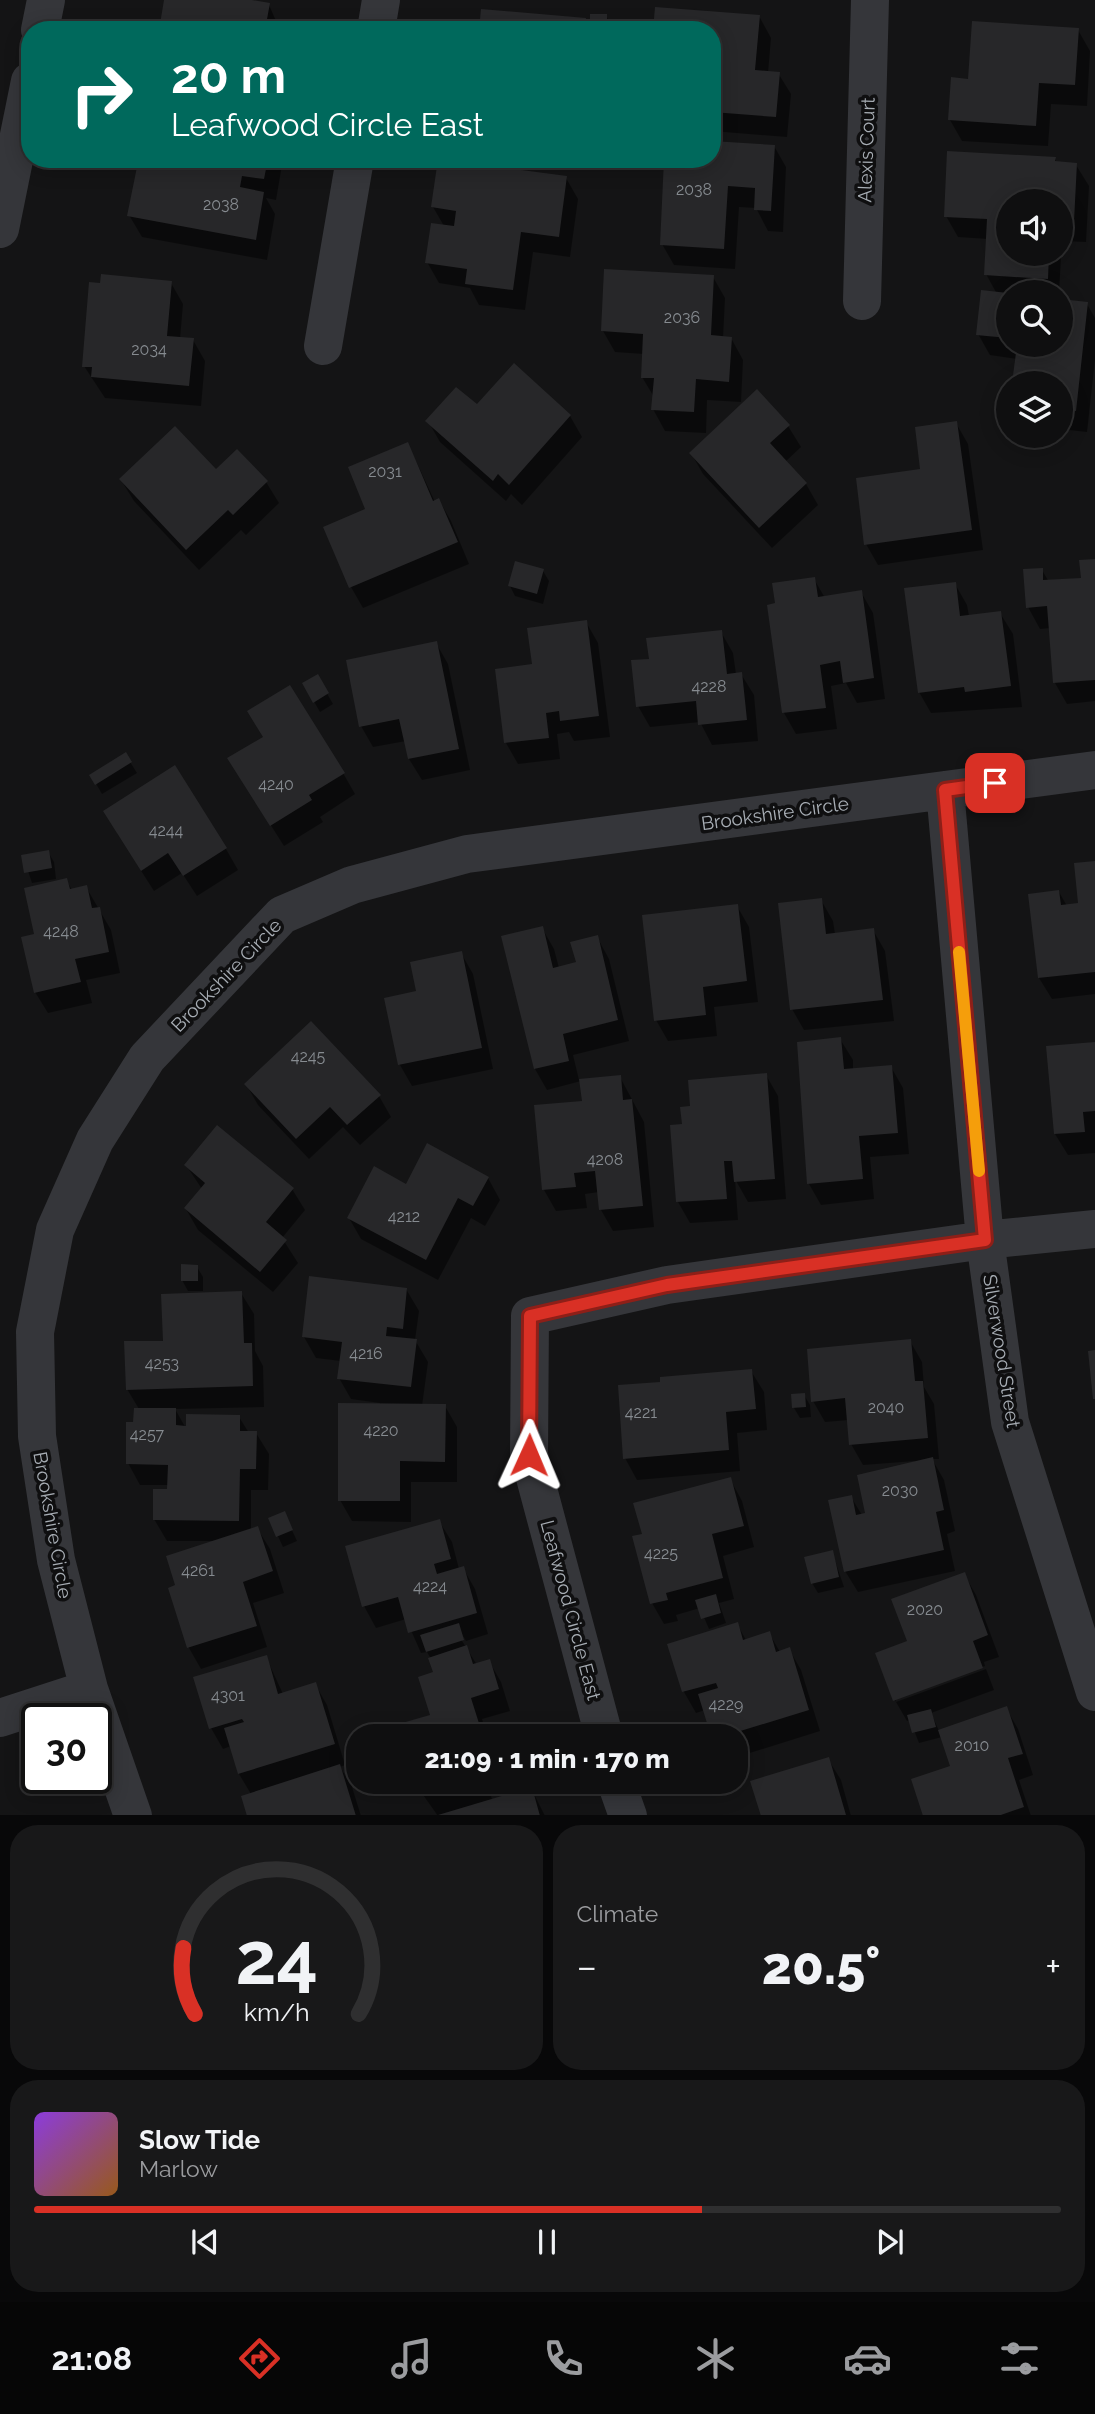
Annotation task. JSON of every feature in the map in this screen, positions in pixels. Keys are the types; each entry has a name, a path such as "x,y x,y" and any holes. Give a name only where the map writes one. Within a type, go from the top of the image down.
{"street":[{"path":"42,21 46,0"},
{"path":"378,21 381,0"},
{"name":"Alexis Court","path":"862,301 870,0"},
{"path":"0,229 21,125"},
{"path":"323,346 353,168"},
{"name":"Brookshire Circle","path":"133,1815 89,1689 56,1560 37,1436 35,1332 55,1230 95,1140 147,1058 282,915 352,885 467,854 1095,770"},
{"name":"Silverwood Street","path":"945,790 985,1240 1010,1422 1095,1692"},
{"path":"985,1240 1095,1229"},
{"name":"Leafwood Circle East","path":"601,1724 529,1455 530,1316 667,1285 985,1240"},
{"path":"0,1718 89,1689"},
{"path":"620,1794 628,1815"}],"building":[{"path":"164,0 252,0 270,3 267,21 160,21"},
{"path":"655,7 760,15 755,70 780,72 776,117 721,113 721,21 654,21"},
{"path":"481,9 586,18 586,21 480,21"},
{"path":"590,14 607,14 607,21 590,21"},
{"path":"972,21 1079,28 1075,85 1039,83 1036,126 948,120 951,77 968,79"},
{"path":"721,142 775,145 771,211 754,210 755,188 728,186 724,249 660,245 664,168 721,168"},
{"path":"947,151 1056,157 1055,161 1077,163 1074,221 1073,189 996,189 996,266 1049,266 1048,279 984,275 987,219 944,217"},
{"path":"137,168 266,168 264,179 242,176 240,187 264,192 256,240 127,216"},
{"path":"437,168 506,168 567,176 559,237 521,232 513,290 465,284 467,269 425,263 431,223 454,226 456,211 431,207"},
{"path":"604,269 714,275 711,335 732,337 729,382 696,379 694,412 651,410 654,378 641,378 643,334 601,331"},
{"path":"101,274 172,281 167,336 194,338 189,386 91,377 92,367 82,367 89,282 100,283"},
{"path":"981,290 996,292 996,337 976,335"},
{"path":"1073,300 1088,302 1076,411 1073,411 1073,371 1014,371 1015,357 1073,357"},
{"path":"514,363 571,415 509,485 498,474 493,481 425,421 456,387 477,404"},
{"path":"757,389 790,425 770,443 807,483 759,528 689,453"},
{"path":"957,421 972,530 864,545 856,478 920,469 915,427"},
{"path":"175,426 216,469 237,449 268,481 233,515 228,510 186,550 119,479"},
{"path":"408,442 433,501 439,498 458,542 349,588 323,527 365,509 348,467"},
{"path":"1095,559 1095,680 1053,683 1047,606 1026,608 1023,569 1043,568 1043,580 1081,578 1079,560"},
{"path":"515,561 544,569 537,594 508,586"},
{"path":"815,577 818,597 862,590 874,678 843,683 840,661 820,665 826,708 782,713 767,605 775,603 772,583"},
{"path":"956,582 960,616 1001,611 1011,686 965,692 964,687 918,693 904,588"},
{"path":"587,620 599,716 560,721 559,711 546,713 549,738 504,743 495,669 532,664 527,628"},
{"path":"722,630 727,674 742,672 747,720 698,725 696,701 636,707 631,660 649,659 646,638"},
{"path":"437,641 459,749 408,759 399,719 359,727 346,660"},
{"path":"318,674 329,693 313,703 302,683"},
{"path":"290,685 345,773 309,795 312,800 270,826 227,758 263,737 247,711"},
{"path":"126,752 132,762 95,785 89,775"},
{"path":"175,765 227,848 183,876 168,853 141,871 103,811"},
{"path":"49,850 52,868 24,873 21,855"},
{"path":"1095,861 1095,972 1038,978 1028,894 1059,890 1061,905 1078,903 1074,863"},
{"path":"67,878 70,889 87,885 92,908 100,907 109,952 75,959 81,982 34,993 21,937 34,934 24,888"},
{"path":"822,898 826,934 874,928 883,1000 790,1010 778,903"},
{"path":"738,904 747,981 703,987 706,1015 654,1021 642,915"},
{"path":"543,926 553,968 576,962 570,942 598,935 618,1020 563,1034 569,1061 534,1069 501,936"},
{"path":"462,951 482,1048 398,1065 384,998 416,991 410,962"},
{"path":"311,1021 381,1095 347,1125 330,1107 296,1139 244,1084"},
{"path":"841,1037 844,1069 892,1065 898,1133 859,1136 863,1179 807,1184 797,1042"},
{"path":"1095,1042 1095,1111 1083,1112 1085,1132 1054,1134 1046,1046"},
{"path":"767,1073 775,1179 734,1182 732,1161 724,1161 727,1199 676,1202 670,1125 682,1124 680,1107 690,1106 688,1080"},
{"path":"621,1075 623,1100 632,1099 643,1206 599,1210 595,1171 574,1173 576,1187 542,1190 534,1105 582,1101 579,1079"},
{"path":"217,1125 294,1188 266,1222 287,1240 260,1272 184,1208 205,1183 184,1165"},
{"path":"427,1143 489,1177 473,1206 458,1198 426,1260 347,1218 374,1166 406,1184"},
{"path":"181,1264 198,1265 198,1281 181,1281"},
{"path":"309,1276 407,1288 403,1329 387,1327 386,1336 417,1339 411,1387 337,1379 342,1342 302,1337"},
{"path":"242,1291 244,1343 252,1343 253,1386 126,1390 124,1341 163,1341 161,1294"},
{"path":"911,1339 915,1381 923,1381 928,1438 849,1445 845,1398 811,1402 807,1349"},
{"path":"1095,1350 1095,1399 1093,1399 1088,1351"},
{"path":"752,1369 756,1409 726,1412 729,1450 623,1459 618,1385 660,1382 660,1377"},
{"path":"805,1393 806,1407 792,1408 791,1394"},
{"path":"338,1403 446,1404 445,1462 400,1461 400,1501 338,1501"},
{"path":"134,1408 176,1408 176,1425 186,1426 186,1414 240,1415 240,1431 257,1431 256,1469 240,1469 239,1521 153,1520 153,1489 167,1489 168,1465 126,1464 126,1422 133,1422"},
{"path":"933,1457 944,1510 936,1512 944,1550 844,1572 828,1500 852,1495 856,1515 865,1513 857,1475"},
{"path":"731,1477 744,1526 712,1534 723,1578 666,1593 668,1600 650,1604 632,1536 642,1534 633,1503"},
{"path":"285,1511 293,1530 276,1537 268,1518"},
{"path":"440,1519 451,1559 434,1564 437,1574 464,1566 477,1613 408,1633 398,1597 362,1607 345,1546"},
{"path":"258,1526 273,1571 243,1582 257,1626 187,1648 168,1588 175,1585 166,1556"},
{"path":"833,1550 839,1577 811,1584 804,1557"},
{"path":"965,1572 988,1635 973,1641 983,1668 893,1701 875,1653 907,1641 891,1599"},
{"path":"716,1594 721,1613 701,1619 695,1600"},
{"path":"738,1622 743,1640 770,1631 776,1652 790,1647 809,1710 748,1729 748,1724 707,1724 698,1694 718,1688 716,1683 682,1692 667,1644"},
{"path":"459,1623 464,1640 426,1652 420,1635"},
{"path":"467,1645 473,1664 490,1659 499,1689 471,1698 479,1724 398,1724 430,1715 418,1677 433,1672 428,1658"},
{"path":"267,1655 278,1694 316,1682 335,1744 238,1774 224,1728 244,1722 242,1719 209,1729 193,1677"},
{"path":"1007,1706 1023,1754 1008,1758 1024,1807 1001,1815 923,1815 911,1779 950,1766 938,1730"},
{"path":"931,1709 936,1727 912,1733 907,1715"},
{"path":"829,1757 846,1815 761,1815 750,1781"},
{"path":"340,1764 346,1794 349,1794 356,1815 247,1815 241,1796"},
{"path":"508,1794 534,1794 540,1815 438,1815"}],"slow traffic":[{"path":"959,952 979,1171"}],"route":[{"path":"529,1455 530,1316 667,1285 985,1240 945,790 995,783"}]}
